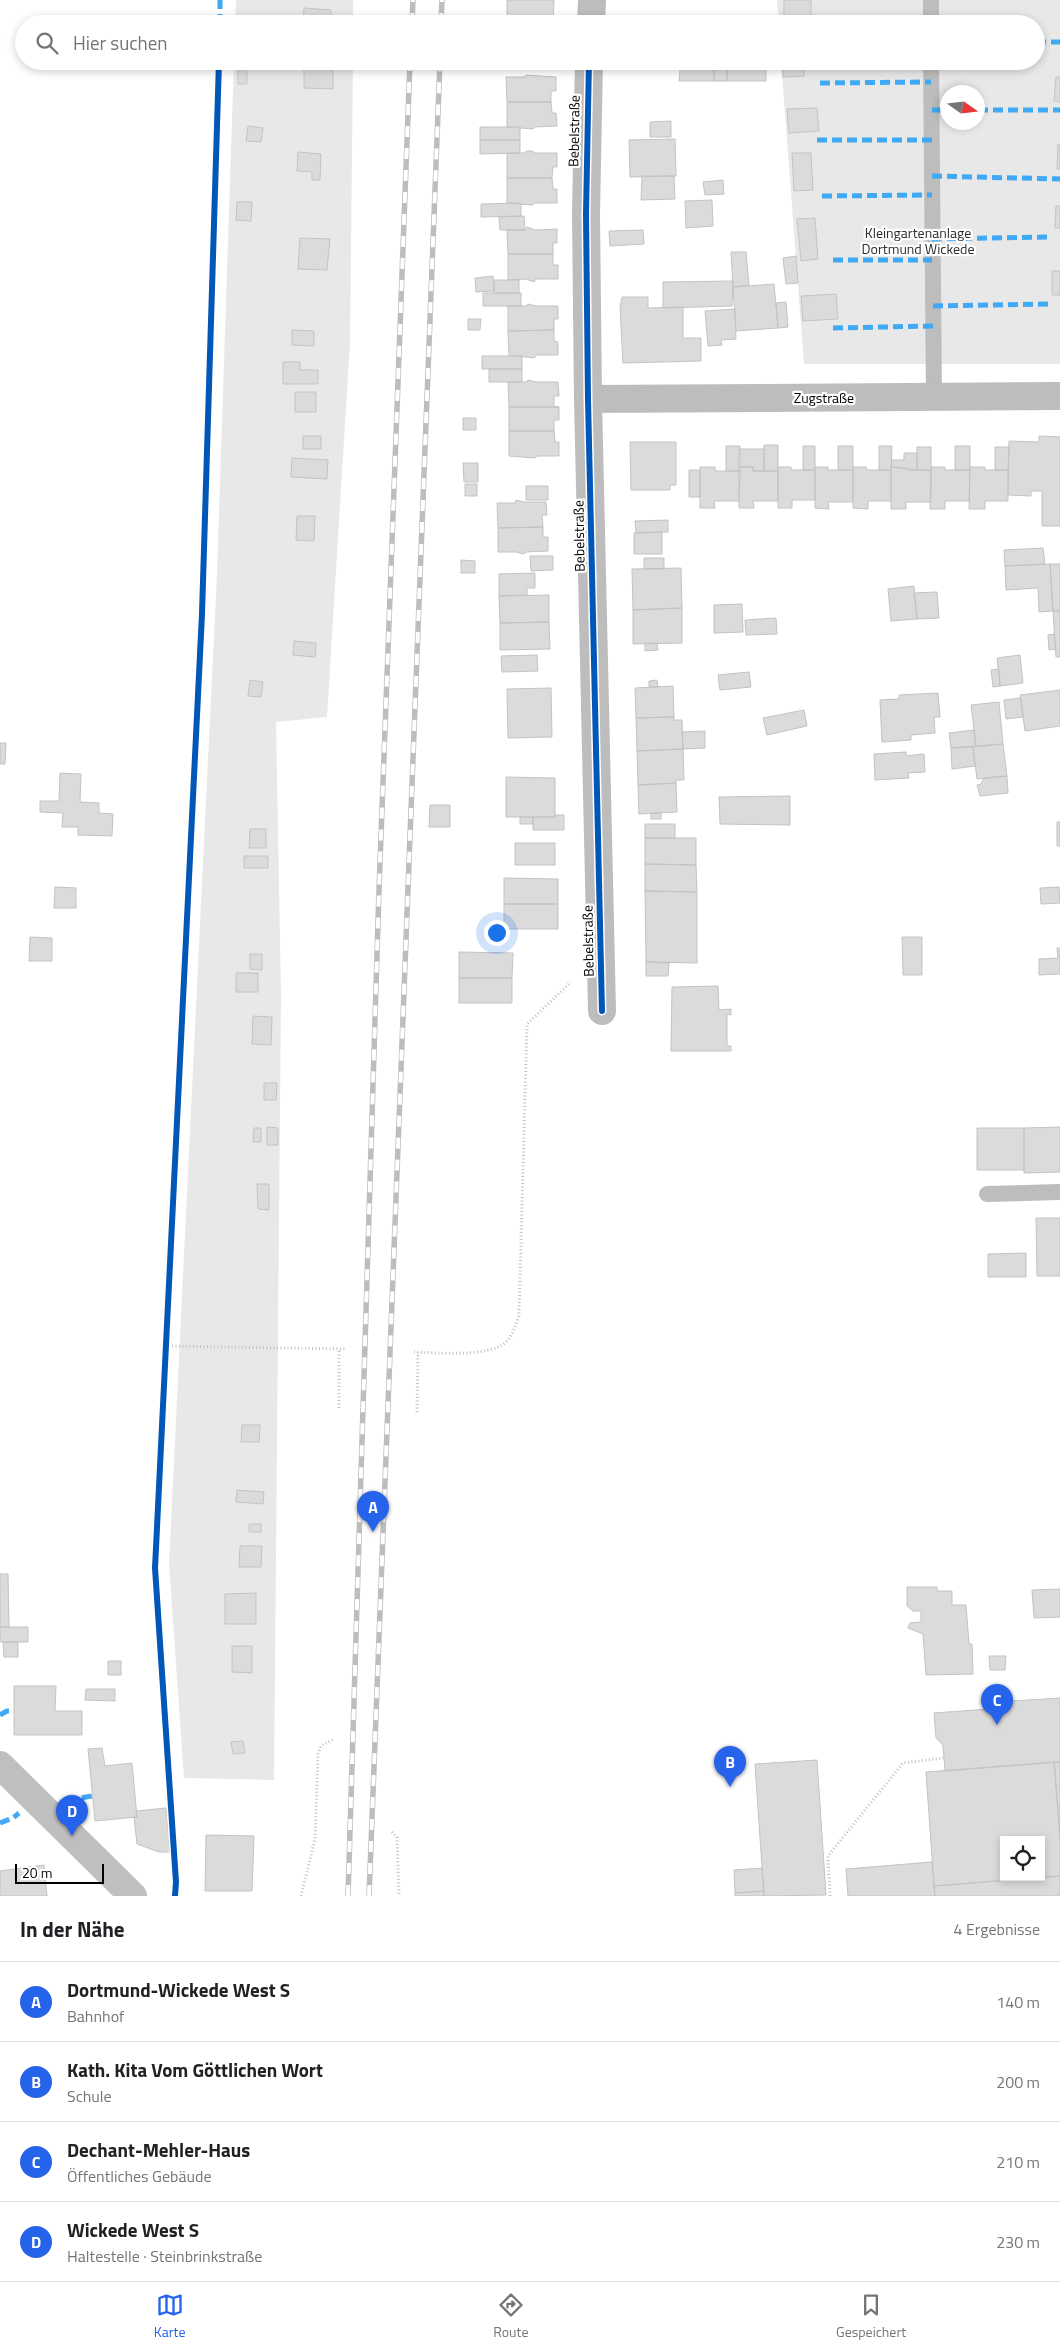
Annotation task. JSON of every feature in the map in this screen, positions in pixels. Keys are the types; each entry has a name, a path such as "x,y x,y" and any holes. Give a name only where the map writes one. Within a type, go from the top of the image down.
{"street":[{"path":"591,15 592,0"},
{"name":"Bebelstraße","path":"589,70 586,214 588,399 602,1011"},
{"name":"Zugstraße","path":"588,399 1060,396"},
{"path":"0,1765 132,1896"}],"lane":[{"path":"931,0 931,15"},
{"path":"931,70 934,397"},
{"path":"987,1194 1060,1192"}],"path":[{"path":"416,1412 416,1352 491,1350 505,1343 515,1330 519,1315 527,1024 601,954"},
{"path":"165,1346 345,1349"},
{"path":"339,1349 339,1408"},
{"path":"300,1896 315,1839 318,1754 321,1746 334,1739"},
{"path":"830,1896 828,1856 903,1763 944,1758"},
{"path":"392,1832 397,1837 399,1896"}],"green space":[{"path":"236,0 353,0 353,15 235,15"},
{"name":"Kleingartenanlage Dortmund Wickede","path":"777,0 1060,0 1060,364 804,364 782,70 1045,70 1045,15 778,15"},
{"path":"234,70 353,70 350,342 327,717 276,722 281,995 274,1780 184,1778 169,1564 217,574"}],"building":[{"path":"507,0 554,0 553,15 507,15"},
{"path":"784,0 811,0 811,15 784,15"},
{"path":"304,8 331,10 331,15 304,15"},
{"path":"238,70 247,70 247,84 238,84"},
{"path":"304,70 333,70 333,89 304,88"},
{"path":"680,70 714,70 714,81 679,81"},
{"path":"714,70 728,70 727,81 714,81"},
{"path":"728,70 766,70 766,81 727,81"},
{"path":"783,70 804,70 804,76 783,77"},
{"path":"526,75 556,77 556,91 551,91 551,102 507,102 506,77 524,77"},
{"path":"1056,77 1060,77 1060,102 1054,101"},
{"path":"507,102 551,102 552,113 556,113 557,126 535,127 533,129 507,127"},
{"path":"817,108 819,131 789,133 787,109"},
{"path":"671,121 671,137 650,137 650,122"},
{"path":"248,126 263,128 261,142 246,141"},
{"path":"480,127 520,127 520,140 480,140"},
{"path":"675,139 676,176 630,177 629,140"},
{"path":"480,140 520,140 520,153 480,154"},
{"path":"1058,144 1060,145 1060,169 1057,169"},
{"path":"527,151 557,153 557,167 553,167 552,178 507,178 507,153 524,153"},
{"path":"298,152 321,154 320,180 312,180 312,172 297,171"},
{"path":"792,153 811,153 813,190 794,191"},
{"path":"642,176 674,176 675,199 641,200"},
{"path":"507,178 552,178 553,189 557,189 557,203 535,203 533,205 507,203"},
{"path":"723,180 724,194 705,195 703,182"},
{"path":"712,200 713,226 686,228 685,201"},
{"path":"237,202 252,202 251,221 236,220"},
{"path":"521,203 521,216 481,217 481,204"},
{"path":"1056,206 1060,206 1060,228 1055,228"},
{"path":"524,216 525,230 500,230 499,217"},
{"path":"815,218 818,259 801,261 797,219"},
{"path":"527,227 535,230 557,229 557,243 553,243 553,254 508,254 507,230 525,230"},
{"path":"643,230 644,244 610,246 609,231"},
{"path":"300,238 330,239 327,270 298,269"},
{"path":"731,252 746,252 749,285 733,287"},
{"path":"508,254 553,254 553,265 558,265 558,279 536,279 534,282 526,279 508,280"},
{"path":"796,256 798,283 786,284 783,258"},
{"path":"1052,271 1060,271 1060,295 1052,295"},
{"path":"493,276 494,291 476,292 475,278"},
{"path":"494,280 519,280 519,293 494,293"},
{"path":"733,281 732,306 663,308 663,282"},
{"path":"774,284 778,328 736,331 733,287"},
{"path":"483,293 521,293 521,306 483,306"},
{"path":"836,294 838,319 803,321 801,296"},
{"path":"622,297 648,297 648,308 683,307 683,338 701,338 701,361 623,363 620,308"},
{"path":"786,302 788,327 778,328 776,303"},
{"path":"528,304 558,306 558,319 554,319 554,330 508,331 508,306 526,306"},
{"path":"735,309 736,339 721,340 722,345 708,346 705,311"},
{"path":"468,319 481,319 480,330 468,330"},
{"path":"292,330 314,331 314,346 292,345"},
{"path":"554,330 554,341 558,342 558,355 537,355 534,358 509,355 508,331"},
{"path":"482,356 522,356 522,369 482,369"},
{"path":"283,362 300,362 300,370 318,370 318,384 283,384"},
{"path":"489,369 522,369 522,382 489,382"},
{"path":"528,380 558,382 559,396 554,396 554,407 509,407 508,382 526,382"},
{"path":"295,392 316,392 316,412 295,412"},
{"path":"509,407 559,407 559,420 554,420 554,431 509,431"},
{"path":"463,418 476,418 476,430 463,430"},
{"path":"509,431 554,431 555,442 559,442 559,456 537,456 535,458 509,456"},
{"path":"303,436 321,436 321,449 303,449"},
{"path":"1039,436 1060,437 1060,526 1042,526 1042,491 1031,491 1031,496 1008,495 1009,441 1039,442"},
{"path":"630,442 676,442 676,485 670,485 670,490 631,490"},
{"path":"764,445 778,445 778,471 764,471"},
{"path":"726,446 740,446 740,471 726,471"},
{"path":"803,446 815,446 815,470 803,470"},
{"path":"838,446 853,446 853,470 838,470"},
{"path":"879,446 892,446 891,470 879,470"},
{"path":"955,446 970,446 970,470 955,470"},
{"path":"917,447 931,447 931,470 917,470"},
{"path":"995,447 1009,447 1008,470 995,470"},
{"path":"739,449 764,449 764,471 753,471 753,467 739,467"},
{"path":"904,453 917,453 917,470 891,467 892,460 904,460"},
{"path":"292,458 328,460 327,479 291,477"},
{"path":"463,463 478,463 478,482 464,482"},
{"path":"700,467 715,467 715,471 740,471 739,501 714,501 715,508 700,508"},
{"path":"739,467 753,467 753,471 778,471 778,501 753,501 754,508 739,508"},
{"path":"778,467 791,467 791,470 815,470 815,500 792,500 792,508 778,508"},
{"path":"815,467 828,467 828,470 853,470 853,502 828,502 829,509 815,508"},
{"path":"853,467 866,467 867,470 891,470 891,501 868,501 868,509 853,508"},
{"path":"891,467 907,468 907,470 931,470 931,502 906,502 906,509 891,509"},
{"path":"931,467 945,467 945,470 970,470 969,501 945,501 945,509 930,509"},
{"path":"970,467 985,467 985,470 1008,470 1008,501 985,501 985,509 969,509"},
{"path":"689,470 700,470 700,497 689,497"},
{"path":"465,484 477,484 477,496 465,496"},
{"path":"526,486 548,486 548,500 526,500"},
{"path":"516,500 546,502 547,515 542,515 543,527 498,528 497,503 515,503"},
{"path":"297,516 315,516 314,541 296,540"},
{"path":"668,520 668,532 636,533 635,521"},
{"path":"543,527 543,537 548,537 548,551 526,552 524,554 498,552 498,528"},
{"path":"662,532 662,554 634,554 634,533"},
{"path":"1043,548 1045,564 1005,566 1004,550"},
{"path":"530,556 553,556 553,570 531,571"},
{"path":"644,558 664,558 664,569 644,569"},
{"path":"461,560 475,561 475,573 461,573"},
{"path":"1050,564 1053,611 1039,612 1038,588 1006,590 1005,566"},
{"path":"1050,564 1060,564 1060,611 1053,611"},
{"path":"681,568 682,608 633,610 632,569"},
{"path":"535,573 535,588 527,588 527,595 499,596 499,574"},
{"path":"914,586 917,619 891,621 888,589"},
{"path":"937,592 939,618 917,619 914,593"},
{"path":"549,595 549,622 500,623 499,596"},
{"path":"742,604 743,632 714,633 714,605"},
{"path":"682,608 682,643 633,644 633,610"},
{"path":"1053,611 1060,611 1060,657 1056,657"},
{"path":"776,618 777,634 746,635 745,620"},
{"path":"549,622 550,649 500,650 500,623"},
{"path":"1054,634 1056,649 1049,650 1048,635"},
{"path":"294,641 316,643 315,657 293,655"},
{"path":"645,643 657,643 658,650 645,651"},
{"path":"537,655 538,671 502,672 501,656"},
{"path":"1020,655 1023,683 1000,686 997,658"},
{"path":"999,669 1000,686 993,687 991,670"},
{"path":"749,672 751,687 720,690 718,675"},
{"path":"250,680 263,682 261,697 248,696"},
{"path":"657,680 658,687 649,687 649,681"},
{"path":"673,686 674,717 636,718 635,688"},
{"path":"551,688 552,737 508,738 507,689"},
{"path":"1060,690 1060,726 1025,731 1020,695"},
{"path":"938,693 940,717 934,717 935,733 911,735 911,740 882,742 880,700 899,699 899,695"},
{"path":"1021,698 1023,717 1006,719 1004,700"},
{"path":"999,702 1003,744 976,746 971,705"},
{"path":"804,710 807,726 767,735 763,718"},
{"path":"674,717 674,720 682,720 683,749 637,751 636,718"},
{"path":"974,730 976,746 951,748 949,733"},
{"path":"705,731 705,748 683,749 682,732"},
{"path":"0,743 6,743 5,764 0,764"},
{"path":"1003,744 1007,776 977,779 973,747"},
{"path":"973,747 975,766 952,769 951,748"},
{"path":"683,749 684,780 676,780 676,783 638,785 637,751"},
{"path":"906,752 906,756 924,754 925,772 908,773 909,778 875,780 874,754"},
{"path":"60,773 81,774 80,802 99,803 99,813 113,814 112,836 78,835 78,827 62,827 63,813 40,812 40,801 59,801"},
{"path":"1007,776 1008,793 980,796 977,785 981,784 984,778"},
{"path":"506,777 555,778 555,817 506,817"},
{"path":"676,783 677,812 639,814 638,785"},
{"path":"790,796 790,825 720,824 719,797"},
{"path":"430,805 450,805 450,827 429,827"},
{"path":"651,813 661,813 661,819 651,819"},
{"path":"555,815 564,815 564,830 533,830 533,817 555,817"},
{"path":"520,817 533,817 533,824 520,824"},
{"path":"1057,822 1060,822 1060,846 1057,846"},
{"path":"645,824 675,824 675,838 645,838"},
{"path":"250,829 266,829 266,848 249,848"},
{"path":"645,838 696,838 696,865 645,864"},
{"path":"515,843 555,843 555,865 515,865"},
{"path":"244,856 268,856 268,868 244,868"},
{"path":"645,864 696,865 697,892 645,891"},
{"path":"504,878 558,879 558,904 504,904"},
{"path":"55,887 76,888 76,908 54,908"},
{"path":"1059,887 1060,903 1041,904 1040,888"},
{"path":"645,891 697,892 697,963 646,962"},
{"path":"504,904 558,904 558,929 504,929"},
{"path":"30,937 52,938 52,961 29,961"},
{"path":"902,937 922,937 922,975 903,975"},
{"path":"1057,948 1060,948 1060,974 1039,975 1039,959 1058,958"},
{"path":"459,952 513,953 512,978 459,978"},
{"path":"250,954 262,954 262,970 250,969"},
{"path":"646,962 669,963 668,976 646,976"},
{"path":"236,973 258,973 258,992 236,992"},
{"path":"459,978 512,978 512,1003 459,1003"},
{"path":"718,986 719,1010 731,1009 731,1015 727,1014 727,1046 731,1046 731,1051 671,1051 672,987"},
{"path":"253,1016 272,1017 271,1045 252,1044"},
{"path":"264,1083 277,1083 276,1100 264,1100"},
{"path":"267,1127 278,1128 278,1145 267,1145"},
{"path":"1060,1127 1060,1172 1024,1173 1024,1128"},
{"path":"254,1128 261,1128 261,1142 253,1142"},
{"path":"977,1128 1024,1128 1024,1170 977,1170"},
{"path":"257,1184 269,1184 269,1210 258,1209"},
{"path":"1036,1218 1060,1218 1060,1276 1037,1276"},
{"path":"1026,1253 1026,1277 988,1277 988,1254"},
{"path":"242,1425 260,1425 259,1442 241,1442"},
{"path":"237,1490 264,1492 263,1504 236,1502"},
{"path":"249,1524 261,1524 261,1532 249,1532"},
{"path":"240,1546 262,1546 261,1567 239,1567"},
{"path":"0,1574 8,1574 9,1627 0,1627"},
{"path":"907,1587 937,1587 937,1591 952,1591 952,1605 966,1605 969,1644 972,1644 973,1674 926,1675 923,1634 908,1628 910,1623 921,1622 921,1611 913,1611 907,1606"},
{"path":"1060,1589 1060,1617 1034,1618 1032,1590"},
{"path":"256,1593 256,1624 225,1624 225,1594"},
{"path":"0,1627 28,1627 28,1642 0,1642"},
{"path":"3,1642 18,1642 18,1657 4,1657"},
{"path":"232,1646 252,1646 252,1673 232,1672"},
{"path":"989,1656 1006,1656 1005,1670 990,1670"},
{"path":"108,1661 121,1661 121,1675 108,1675"},
{"path":"14,1686 56,1686 55,1711 82,1711 82,1735 14,1735"},
{"path":"86,1689 115,1689 115,1701 85,1700"},
{"path":"1060,1698 1060,1762 945,1771 943,1745 936,1738 934,1713 989,1709 995,1702"},
{"path":"243,1741 245,1753 233,1754 231,1742"},
{"path":"102,1748 105,1766 132,1763 137,1817 95,1821 88,1749"},
{"path":"817,1760 826,1895 764,1896 755,1764"},
{"path":"1054,1762 1060,1762 1060,1839 1059,1819"},
{"path":"1054,1762 1060,1839 1060,1876 1045,1877 1045,1836 1000,1836 1000,1881 934,1886 926,1772"},
{"path":"166,1808 170,1852 159,1852 137,1844 134,1817 137,1817 136,1811"},
{"path":"206,1835 254,1836 252,1891 205,1891"},
{"path":"932,1862 935,1896 848,1896 846,1869"},
{"path":"44,1865 47,1896 0,1896 0,1871"},
{"path":"762,1868 764,1891 735,1893 734,1870"},
{"path":"1060,1876 1060,1896 935,1896 934,1886 1000,1881 1045,1881 1045,1877"},
{"path":"764,1891 764,1896 735,1896 735,1893"}],"railway":[{"path":"412,15 413,0"},
{"path":"441,15 442,0"},
{"path":"348,1896 379,890 410,70"},
{"path":"369,1896 440,70"}],"marked path":[{"path":"220,0 220,15"},
{"path":"1045,42 1060,42"},
{"path":"820,83 931,82"},
{"path":"932,110 940,110"},
{"path":"985,110 1060,110"},
{"path":"817,140 932,140"},
{"path":"932,176 1060,179"},
{"path":"822,196 932,195"},
{"path":"932,239 1052,237"},
{"path":"833,260 932,260"},
{"path":"933,306 1050,304"},
{"path":"833,328 933,326"},
{"path":"0,1715 7,1711 14,1711"},
{"path":"69,1804 74,1799 92,1796"},
{"path":"0,1823 13,1818 19,1813"}],"cycle path":[{"path":"175,1896 176,1882 155,1568 202,614 219,70"},
{"path":"589,70 586,214 588,399 602,1011"}],"place":[{"name":"Dortmund-Wickede West S","path":"373,1532"},
{"name":"Dechant-Mehler-Haus","path":"997,1725"},
{"name":"Kath. Kita Vom Göttlichen Wort","path":"730,1787"},
{"name":"Wickede West S","path":"72,1836"}]}
